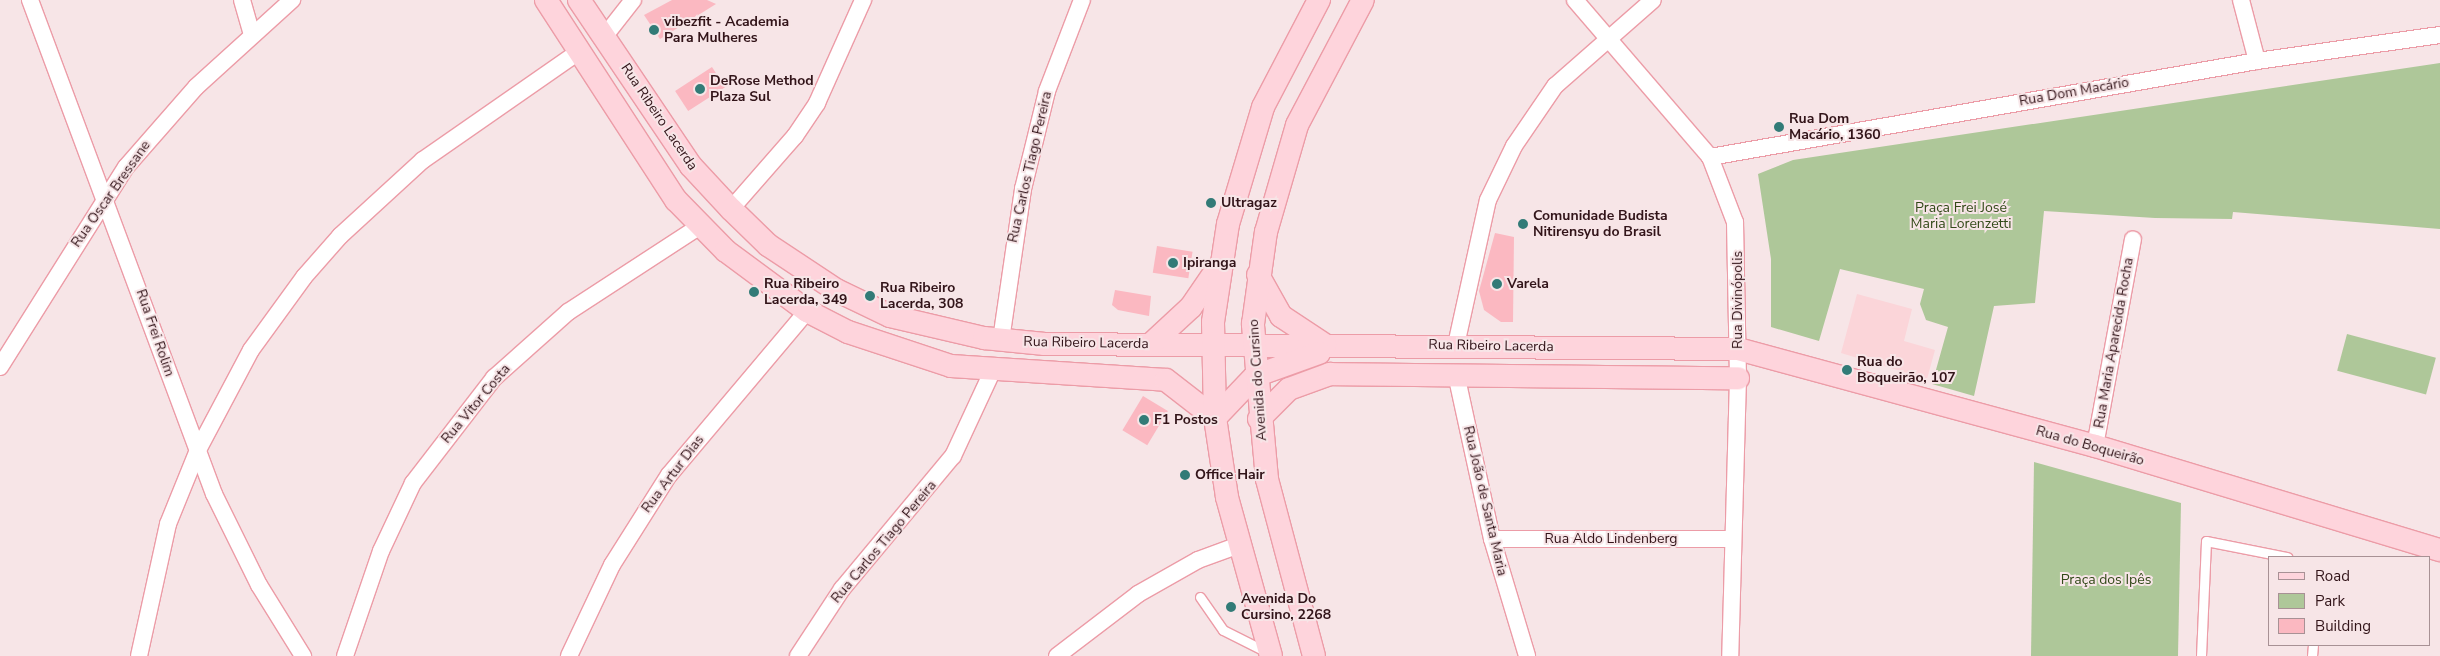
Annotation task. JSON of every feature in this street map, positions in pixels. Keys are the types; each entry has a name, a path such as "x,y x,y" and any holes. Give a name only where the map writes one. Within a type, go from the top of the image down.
{"street":[{"name":"Rua Frei Rolim","path":"30,0 198,450 239,548 303,656"},
{"path":"242,0 252,34"},
{"name":"Rua Oscar Bressane","path":"0,368 105,198 160,127 252,34 292,0"},
{"path":"546,0 580,51 642,153 700,226 726,252 807,311 848,332 924,359 992,372 1151,377 1186,391 1215,418"},
{"name":"Rua Ribeiro Lacerda","path":"579,0 691,166 731,209 768,245 836,290 890,316 1001,340 1333,347 1456,345 1738,349"},
{"path":"604,37 633,0"},
{"path":"731,209 795,136 817,103 863,0"},
{"name":"Rua Carlos Tiago Pereira","path":"1001,340 1006,281 1025,180 1047,91 1082,0"},
{"path":"1270,654 1239,545 1215,418 1212,344 1219,266 1263,107 1319,0"},
{"name":"Avenida do Cursino","path":"1314,656 1282,546 1258,419 1254,345 1258,274 1296,125 1363,0"},
{"name":"Rua Divinópolis","path":"1575,0 1608,36 1710,157 1738,235 1738,378 1731,539 1730,656"},
{"path":"1456,345 1488,200 1499,173 1555,86 1608,36 1653,0"},
{"path":"2241,0 2257,61"},
{"name":"Rua Dom Macário","path":"1710,157 2257,61 2440,35"},
{"path":"139,656 168,524 198,450 251,350 340,236 423,160 580,51"},
{"name":"Rua Vitor Costa","path":"344,656 381,551 413,483 494,378 568,312 700,226"},
{"name":"Rua Maria Aparecida Rocha","path":"2095,446 2133,239"},
{"path":"1151,344 1191,307 1219,266"},
{"path":"1258,274 1281,316 1333,347"},
{"name":"Rua Artur Dias","path":"569,656 612,565 669,475 807,311"},
{"path":"1215,418 1255,376 1333,347"},
{"name":"Rua do Boqueirão","path":"1738,349 2095,446 2440,550"},
{"name":"Rua Carlos Tiago Pereira","path":"798,656 847,582 953,456 992,372"},
{"name":"Rua Ribeiro Lacerda","path":"1258,419 1289,389 1330,374 1738,378"},
{"name":"Rua João de Santa Maria","path":"1456,374 1492,539 1527,656"},
{"name":"Rua Aldo Lindenberg","path":"1492,539 1731,539"},
{"path":"1057,656 1138,594 1198,560 1239,545"}],"lane":[{"path":"2201,656 2206,542 2282,556"},
{"path":"1200,597 1227,633 1270,654"}],"shaded area":[{"path":"1857,294 1912,309 1904,341 1935,350 1927,379 1841,353"}],"green space":[{"name":"Praça Frei José Maria Lorenzetti","path":"2440,63 2440,229 2233,212 2232,219 2155,218 2044,211 2035,303 1994,306 1974,396 1932,384 1948,327 1926,320 1920,304 1924,289 1840,269 1819,341 1771,327 1771,259 1758,174 1793,160"},
{"path":"2347,334 2436,358 2426,395 2337,371"},
{"name":"Praça dos Ipês","path":"2034,462 2181,503 2178,656 2031,656"}],"building":[{"path":"672,0 707,0 716,4 660,39 644,15"},
{"name":"DeRose Method Plaza Sul","path":"712,67 725,87 688,111 675,91"},
{"name":"Varela","path":"1495,233 1514,237 1513,322 1501,322 1484,310 1479,291"},
{"name":"Ipiranga","path":"1157,246 1193,252 1188,278 1153,273"},
{"name":"Ipiranga","path":"1115,290 1151,296 1149,316 1118,310 1112,305"},
{"name":"F1 Postos","path":"1143,396 1168,411 1147,445 1122,430"}],"place":[{"name":"vibezfit - Academia Para Mulheres","path":"654,30"},
{"name":"DeRose Method Plaza Sul","path":"700,89"},
{"name":"Rua Dom Macário, 1360","path":"1779,127"},
{"name":"Ultragaz","path":"1211,203"},
{"name":"Comunidade Budista Nitirensyu do Brasil","path":"1523,224"},
{"name":"Ipiranga","path":"1173,263"},
{"name":"Varela","path":"1497,284"},
{"name":"Rua Ribeiro Lacerda, 349","path":"754,292"},
{"name":"Rua Ribeiro Lacerda, 308","path":"870,296"},
{"name":"Rua do Boqueirão, 107","path":"1847,370"},
{"name":"F1 Postos","path":"1144,420"},
{"name":"Office Hair","path":"1185,475"},
{"name":"Avenida Do Cursino, 2268","path":"1231,607"}]}
